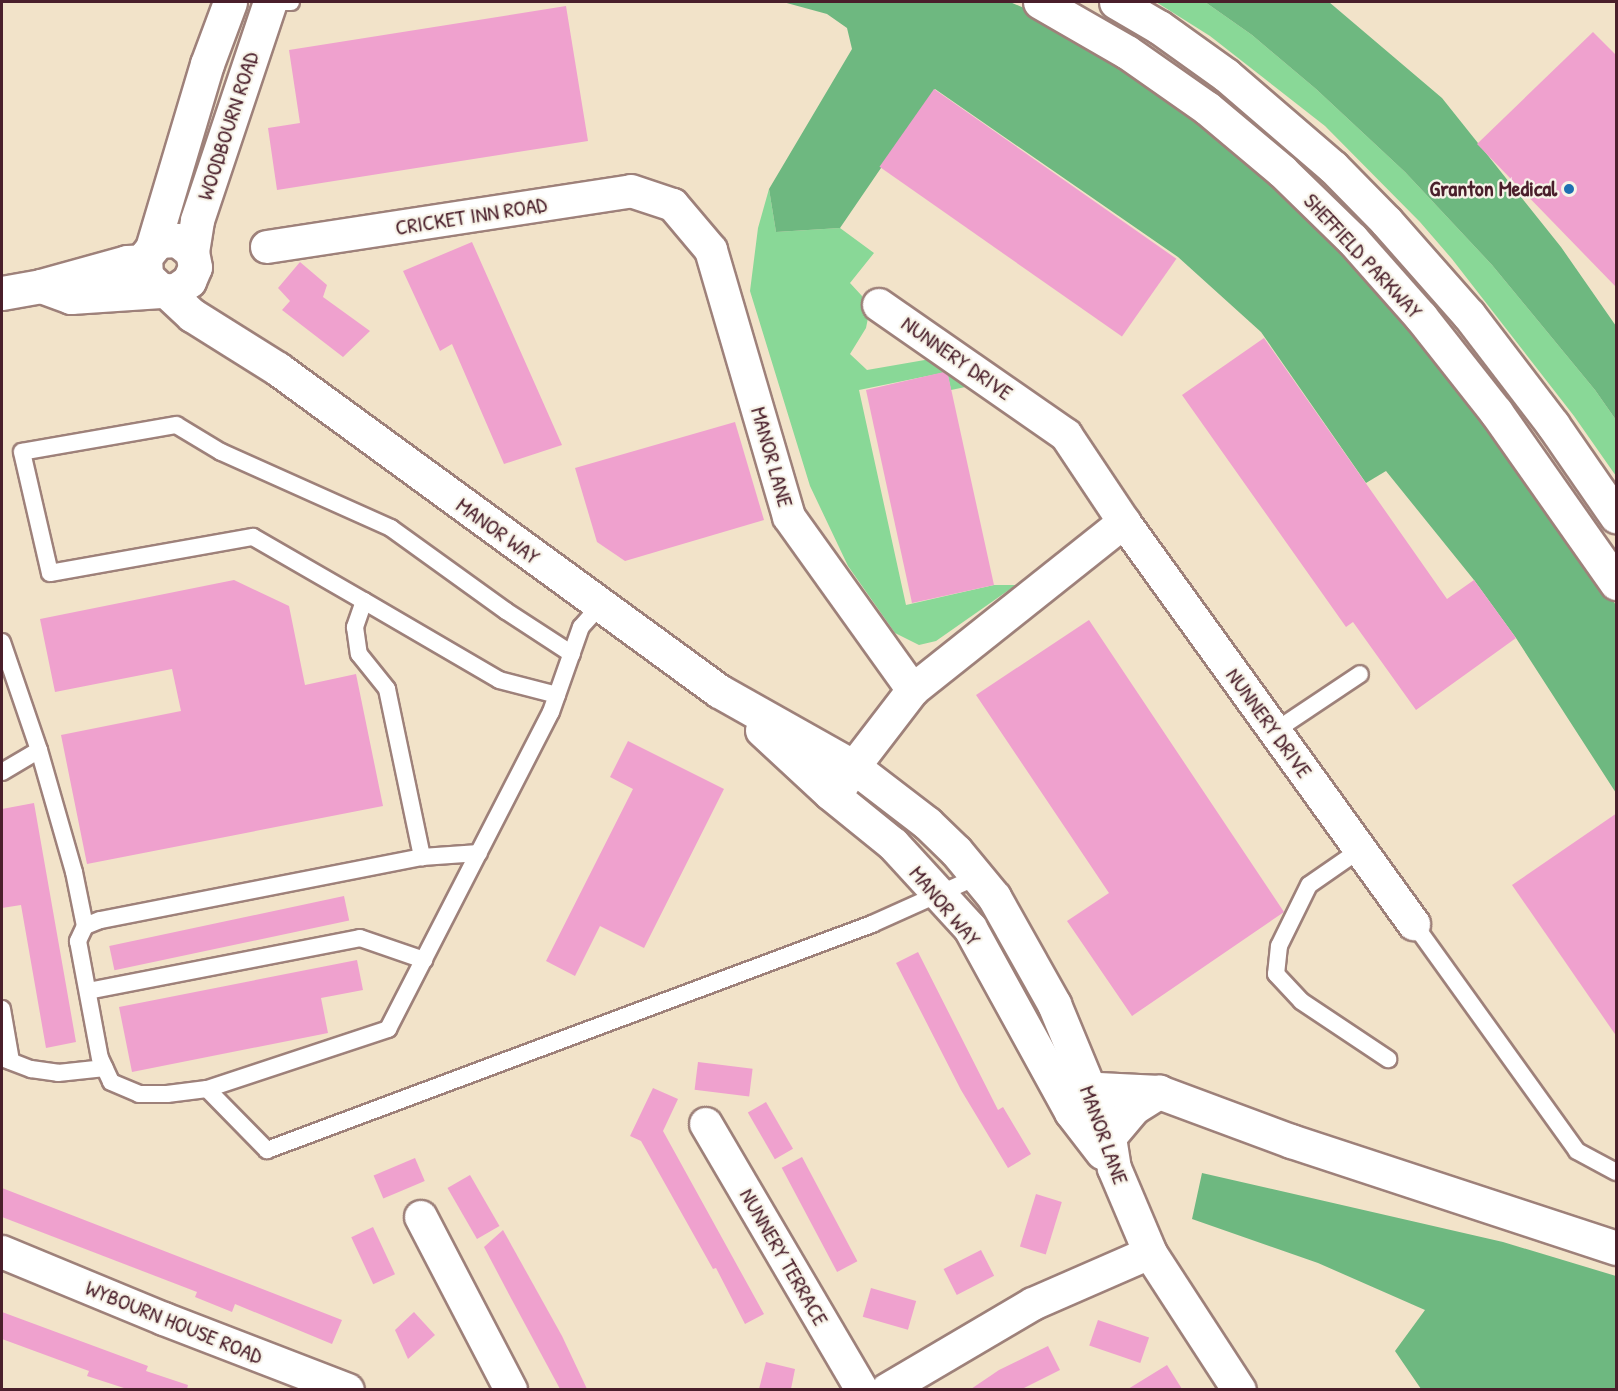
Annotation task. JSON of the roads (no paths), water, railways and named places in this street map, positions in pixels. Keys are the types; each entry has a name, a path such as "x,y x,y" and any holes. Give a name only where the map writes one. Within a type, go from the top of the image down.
{"main road":[{"name":"WOODBOURN ROAD","path":"148,253 207,64 230,2"},
{"name":"WOODBOURN ROAD","path":"193,262 197,220 269,2"},
{"name":"SHEFFIELD PARKWAY","path":"1040,2 1127,52 1207,108 1282,171 1352,239 1421,317 1496,412 1617,583"},
{"name":"SHEFFIELD PARKWAY","path":"1116,2 1159,27 1226,75 1333,166 1379,213 1469,315 1553,425 1617,516"},
{"path":"2,293 41,286 127,262 148,253 165,239 177,240 193,262 184,285 163,290 71,297 41,286"},
{"name":"MANOR WAY","path":"148,253 146,276 192,315 278,369 719,691 854,767 927,823 979,876"},
{"name":"MANOR WAY","path":"193,262 208,296 278,369"},
{"name":"MANOR WAY","path":"719,691 835,797 893,844 940,894 970,928 1073,1087"},
{"name":"MANOR LANE","path":"979,876 994,897 1054,1004 1073,1087 1111,1153 1150,1253 1239,1389"},
{"path":"1073,1087 1159,1092 1291,1141 1617,1248"},
{"path":"1111,1153 1133,1108 1159,1092"}],"street":[{"name":"CRICKET INN ROAD","path":"267,247 631,191 673,205"},
{"name":"MANOR LANE","path":"673,205 711,250 789,516 913,690"},
{"name":"NUNNERY DRIVE","path":"879,305 1066,435 1124,522 1414,924"},
{"path":"835,797 854,767 913,690 1124,522"},
{"name":"NUNNERY TERRACE","path":"706,1124 862,1389"},
{"path":"421,1217 512,1389"},
{"name":"WYBOURN HOUSE ROAD","path":"2,1252 164,1319 348,1389"},
{"path":"887,1389 1034,1304 1150,1253"}],"lane":[{"path":"269,2 291,2"},
{"path":"557,695 499,680 253,537 50,573 22,452 176,425 221,452 392,528 506,611 572,654"},
{"path":"364,601 355,627 359,654 387,689 422,857"},
{"path":"2,642 39,750 74,872 85,926 78,941 100,1058 111,1082 139,1094 167,1094 207,1089 388,1029 551,712 581,627 600,606"},
{"path":"1275,731 1360,674"},
{"path":"2,772 39,750"},
{"path":"1361,849 1309,885 1279,946 1276,974 1301,1001 1388,1059"},
{"path":"85,926 100,920 422,857 479,853"},
{"path":"207,1089 267,1150 872,924 979,876"},
{"path":"1414,924 1577,1151 1617,1172"},
{"path":"88,991 360,938 424,960"},
{"path":"2,1009 6,1059 31,1069 58,1073 105,1068"}],"place":[{"name":"Granton Medical","path":"1569,189"}]}
